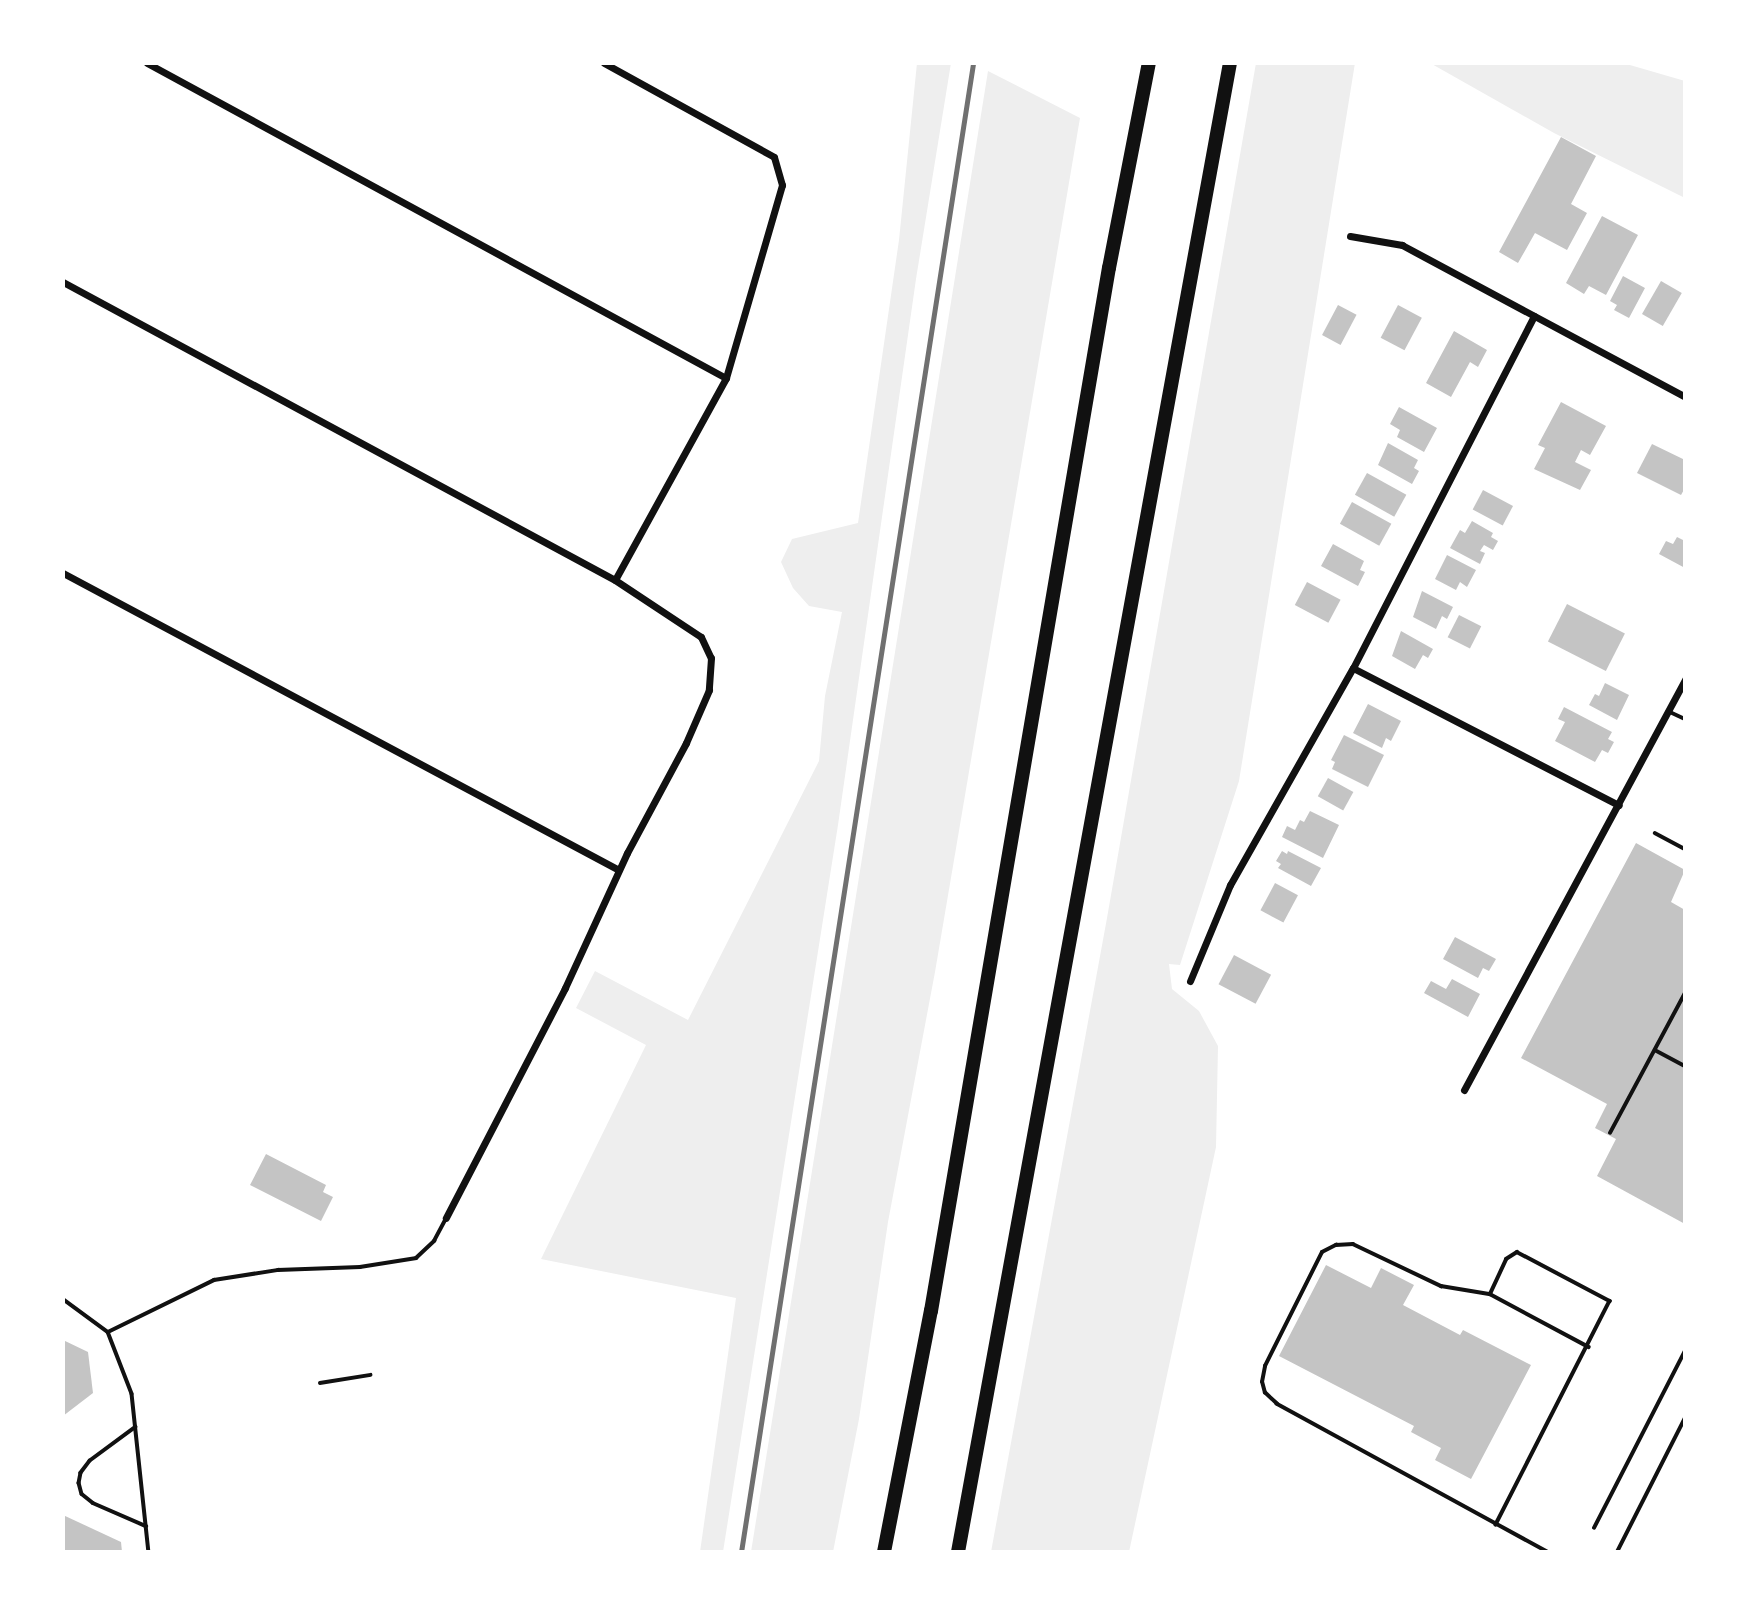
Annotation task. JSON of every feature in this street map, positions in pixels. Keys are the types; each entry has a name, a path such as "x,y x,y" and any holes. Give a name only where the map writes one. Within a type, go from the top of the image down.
{"highway":[{"path":"884,1552 948,1207 1107,281 1149,63"},
{"path":"957,1552 1230,63"}],"street":[{"path":"147,63 726,378"},
{"path":"604,63 774,157 782,185 726,378 615,580"},
{"path":"1350,236 1402,245 1685,397"},
{"path":"63,282 615,580 701,637 711,658 709,690 687,743 620,870 565,988 446,1218"},
{"path":"1190,981 1230,885 1353,668 1534,316"},
{"path":"63,573 620,870"},
{"path":"1353,668 1619,805"},
{"path":"1464,1090 1685,679"}],"lane":[{"path":"1668,711 1685,719"},
{"path":"107,1332 214,1280 278,1270 360,1267 416,1258 434,1241 446,1218"},
{"path":"1547,1552 1277,1404 1265,1393 1262,1382 1265,1366 1322,1252 1336,1245 1353,1244 1441,1286 1490,1294 1589,1347"},
{"path":"1490,1294 1506,1259 1517,1252 1610,1301 1589,1347 1496,1525"},
{"path":"63,1299 107,1332 132,1394 149,1552"},
{"path":"320,1383 370,1375"},
{"path":"1617,1552 1685,1418"},
{"path":"136,1427 90,1461 80,1474 79,1483 82,1494 93,1503 146,1527"}],"path":[{"path":"1655,833 1685,849"},
{"path":"1610,1133 1685,993"},
{"path":"1655,1050 1685,1066"},
{"path":"1594,1528 1685,1351"}],"shaded area":[{"path":"917,63 951,63 916,279 838,825 723,1552 700,1552 736,1298 541,1259 646,1045 576,1008 595,971 688,1020 819,761 825,696 842,612 809,606 793,588 781,562 792,539 858,523 899,240"},
{"path":"1256,63 1355,63 1239,781 1180,965 1169,964 1172,989 1199,1011 1218,1046 1216,1147 1129,1552 991,1552 1107,918"},
{"path":"1430,63 1623,63 1685,81 1685,198 1554,133"},
{"path":"988,71 1080,118 935,972 888,1222 859,1419 833,1552 751,1552"}],"building":[{"path":"1561,137 1596,156 1571,204 1587,213 1567,250 1535,233 1518,263 1499,252"},
{"path":"1602,216 1638,235 1606,295 1589,286 1584,294 1566,283"},
{"path":"1623,276 1645,288 1629,318 1614,310 1617,305 1610,301"},
{"path":"1661,281 1682,293 1663,326 1642,314"},
{"path":"1338,305 1357,315 1341,345 1322,335"},
{"path":"1398,305 1422,318 1404,350 1381,338"},
{"path":"1454,331 1487,350 1478,367 1470,362 1451,397 1426,383"},
{"path":"1561,402 1606,426 1590,455 1581,450 1575,462 1591,470 1580,490 1534,469 1545,448 1538,445"},
{"path":"1399,407 1437,428 1424,452 1397,437 1400,430 1390,424"},
{"path":"1388,443 1418,460 1414,468 1419,471 1412,484 1378,465"},
{"path":"1652,444 1685,460 1685,488 1681,495 1637,473"},
{"path":"1367,473 1406,495 1394,517 1355,495"},
{"path":"1483,490 1513,506 1503,525 1473,509"},
{"path":"1352,502 1391,524 1379,546 1340,524"},
{"path":"1472,521 1493,533 1491,537 1498,541 1493,550 1484,545 1480,551 1485,553 1480,564 1450,548 1460,530 1465,533"},
{"path":"1677,537 1685,541 1685,568 1659,554 1666,541 1673,544"},
{"path":"1333,544 1364,561 1360,570 1365,572 1358,586 1321,566"},
{"path":"1447,555 1476,570 1467,587 1460,582 1456,590 1435,579"},
{"path":"1307,582 1341,600 1328,623 1295,605"},
{"path":"1422,591 1453,607 1447,619 1442,616 1436,629 1413,617"},
{"path":"1567,604 1625,634 1606,671 1548,641"},
{"path":"1459,615 1481,626 1470,649 1448,637"},
{"path":"1401,631 1433,649 1428,658 1423,655 1415,669 1392,656"},
{"path":"1605,683 1629,695 1617,720 1589,705 1595,694 1599,696"},
{"path":"1368,704 1401,721 1391,741 1386,738 1382,748 1353,733"},
{"path":"1564,707 1612,732 1608,739 1614,742 1608,753 1602,750 1595,762 1555,741 1565,722 1558,719"},
{"path":"1344,735 1384,755 1368,787 1332,769 1335,762 1331,760"},
{"path":"1328,778 1353,792 1343,810 1318,796"},
{"path":"1310,811 1339,825 1323,858 1282,837 1287,826 1295,830 1300,820 1304,822"},
{"path":"1636,843 1685,870 1671,902 1685,910 1685,1224 1597,1176 1616,1139 1595,1128 1607,1104 1521,1058"},
{"path":"1282,851 1287,854 1288,851 1321,868 1311,886 1278,868 1281,864 1276,861"},
{"path":"1275,883 1298,895 1283,923 1260,910"},
{"path":"1455,937 1496,959 1489,971 1483,968 1478,978 1443,959"},
{"path":"1234,955 1271,975 1256,1004 1219,984"},
{"path":"1452,979 1480,994 1468,1017 1424,993 1431,981 1446,989"},
{"path":"266,1154 326,1185 323,1192 333,1197 321,1221 250,1185"},
{"path":"1326,1265 1371,1288 1381,1268 1414,1285 1403,1305 1460,1335 1463,1330 1531,1365 1471,1479 1435,1460 1441,1448 1411,1432 1414,1426 1279,1356"},
{"path":"63,1340 88,1352 93,1393 63,1416"},
{"path":"63,1515 121,1542 122,1552 63,1552"}],"railway":[{"path":"741,1552 973,63"}]}
